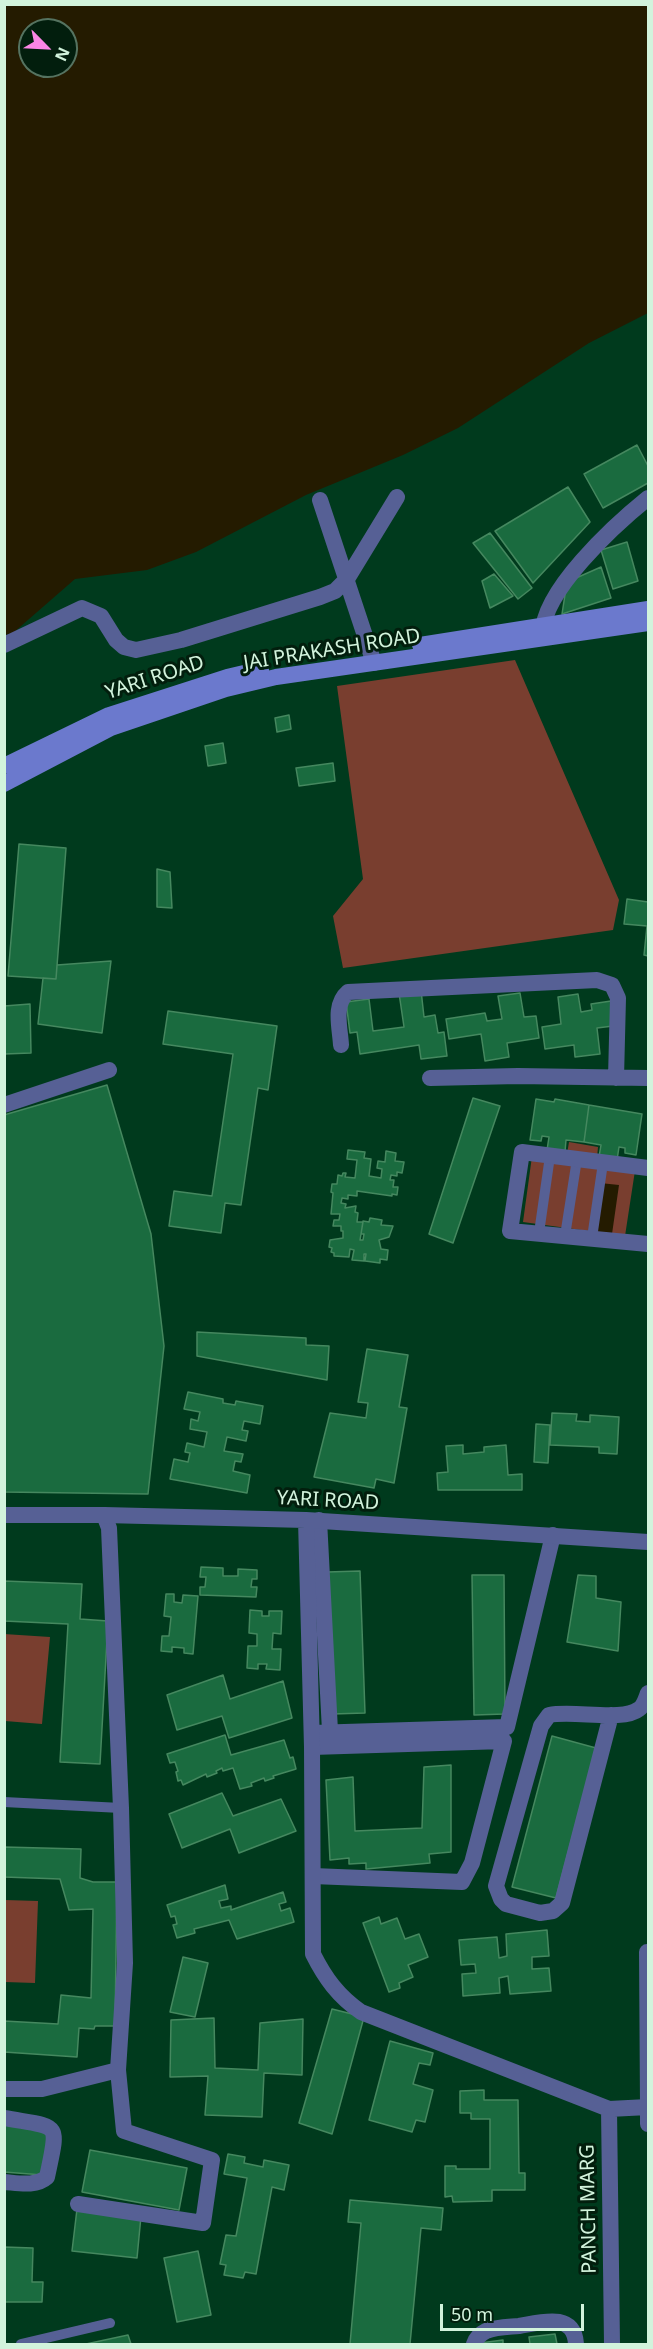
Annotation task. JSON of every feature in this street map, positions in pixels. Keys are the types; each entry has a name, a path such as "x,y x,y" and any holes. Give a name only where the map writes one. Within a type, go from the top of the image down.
{"main road":[{"path":"543,632 648,609"},
{"name":"JAI PRAKASH ROAD","path":"4,784 111,728 226,689 372,658 543,632 648,623"},
{"name":"YARI ROAD","path":"4,766 109,715 227,677 275,666 372,658"}],"street":[{"path":"4,645 82,608 101,616 116,640 136,650 181,640 320,597 335,591 346,579 397,497"},
{"path":"543,632 561,589 580,563 626,516 648,498"},
{"path":"320,500 372,658"},
{"path":"341,1045 338,1005 348,992 597,980 612,985 618,998 616,1078"},
{"path":"4,1105 109,1070"},
{"path":"430,1078 518,1076 648,1078"},
{"path":"648,1168 522,1152 510,1231 648,1244"},
{"name":"YARI ROAD","path":"4,1515 312,1520 648,1542"},
{"path":"78,2205 203,2223 212,2160 124,2131 118,2070 125,1963 121,1808 108,1528 104,1515"},
{"path":"312,1520 330,1731"},
{"path":"312,1520 313,1954 325,1978 343,2000 361,2012 609,2109 648,2107"},
{"path":"312,1740 330,1731 507,1727 553,1535"},
{"path":"611,1715 561,1903 553,1911 540,1913 506,1904 501,1899 496,1886 541,1726 549,1715 563,1712 611,1715 627,1716 641,1708 648,1693"},
{"path":"312,1740 328,1745 504,1741 472,1863 462,1882 313,1876"},
{"path":"647,1952 648,2124"},
{"path":"4,2089 42,2089 118,2070"},
{"name":"PANCH MARG","path":"609,2109 612,2344"},
{"path":"4,2118 47,2125 53,2130 55,2137 47,2177 37,2183 4,2182"},
{"path":"474,2344 477,2337 486,2331 551,2321 564,2322 572,2329 576,2344"}],"lane":[{"path":"539,1233 550,1156"},
{"path":"565,1236 577,1159"},
{"path":"592,1238 603,1163"},
{"path":"4,1802 121,1808"},
{"path":"21,2344 110,2323"}],"shaded area":[{"path":"5,5 648,5 648,313 589,343 458,428 403,455 306,495 196,552 147,570 75,579 13,633 5,635"},
{"path":"515,660 619,900 613,930 343,968 333,916 363,879 337,686"},
{"path":"569,1142 598,1147 597,1158 636,1164 625,1236 523,1222 533,1149 567,1154"},
{"path":"600,1183 619,1185 612,1234 593,1231"},
{"path":"4,1634 50,1637 42,1724 5,1721"},
{"path":"5,1900 38,1901 35,1983 5,1982"}],"building":[{"path":"637,445 648,466 648,483 603,508 584,474"},
{"path":"568,487 590,522 533,583 495,531"},
{"path":"490,533 532,588 518,599 473,543"},
{"path":"627,542 638,581 613,589 601,550"},
{"path":"601,567 611,598 562,614 567,582"},
{"path":"494,574 513,596 490,608 482,581"},
{"path":"289,715 291,729 277,732 275,718"},
{"path":"223,743 226,763 208,766 205,746"},
{"path":"333,763 335,781 299,786 296,768"},
{"path":"19,844 66,848 56,979 8,976"},
{"path":"157,869 170,872 172,908 157,907"},
{"path":"627,899 648,902 648,956 644,955 647,926 624,924"},
{"path":"111,961 102,1033 38,1024 43,978 56,979 57,965"},
{"path":"421,990 424,1017 435,1015 438,1033 444,1032 447,1056 421,1059 419,1045 360,1054 357,1032 350,1033 346,1002 369,999 373,1031 404,1027 399,993"},
{"path":"520,993 524,1017 536,1016 539,1038 507,1043 509,1057 485,1061 481,1034 449,1039 446,1019 485,1013 487,1021 502,1019 498,996"},
{"path":"578,994 581,1012 592,1010 591,1004 611,1001 613,1026 597,1028 600,1054 575,1057 574,1045 545,1049 542,1027 561,1024 558,997"},
{"path":"30,1004 31,1053 4,1054 4,1006"},
{"path":"168,1011 277,1026 268,1090 258,1088 241,1205 225,1203 221,1233 169,1226 174,1191 212,1196 233,1054 163,1044"},
{"path":"107,1085 151,1234 164,1346 148,1494 4,1492 4,1115"},
{"path":"473,1098 500,1106 453,1243 429,1234"},
{"path":"536,1099 554,1102 555,1099 589,1105 584,1142 566,1140 565,1152 547,1150 549,1137 542,1136 541,1141 530,1140"},
{"path":"589,1105 642,1114 636,1155 625,1153 625,1148 619,1147 617,1160 599,1157 601,1145 584,1142"},
{"path":"348,1150 365,1152 364,1158 371,1159 369,1176 381,1178 382,1169 377,1168 378,1161 385,1162 386,1151 396,1153 395,1161 404,1162 402,1173 397,1172 397,1176 391,1175 390,1180 394,1180 393,1187 398,1187 397,1195 357,1191 357,1196 348,1195 348,1199 342,1198 341,1203 346,1204 345,1208 356,1206 357,1222 369,1222 370,1218 382,1220 381,1225 393,1226 389,1237 379,1240 381,1249 388,1250 387,1260 380,1259 380,1263 365,1261 366,1254 364,1254 364,1261 352,1260 354,1250 350,1249 349,1257 334,1256 331,1252 332,1248 329,1247 330,1240 343,1238 341,1226 333,1226 334,1220 339,1220 340,1214 331,1214 332,1184 337,1184 338,1175 342,1176 343,1173 346,1173 345,1177 355,1178 357,1160 347,1159"},
{"path":"197,1332 306,1338 306,1345 329,1346 327,1380 197,1356"},
{"path":"367,1349 408,1355 399,1407 407,1408 394,1483 376,1479 374,1488 314,1477 330,1413 366,1418 368,1403 358,1402"},
{"path":"188,1392 223,1399 223,1403 235,1405 236,1401 263,1406 260,1424 244,1421 242,1430 248,1431 246,1441 227,1437 224,1451 243,1454 241,1462 235,1461 233,1471 250,1475 247,1493 170,1479 174,1459 188,1462 190,1453 185,1452 187,1443 204,1447 207,1432 190,1429 191,1419 198,1421 200,1412 184,1409"},
{"path":"552,1413 577,1414 576,1421 590,1422 590,1415 619,1417 617,1454 599,1453 599,1447 550,1445"},
{"path":"536,1424 550,1425 548,1463 534,1462"},
{"path":"463,1445 463,1454 484,1452 484,1447 506,1445 508,1475 522,1474 522,1490 438,1490 437,1473 448,1472 446,1446"},
{"path":"201,1567 223,1568 223,1576 238,1576 238,1569 257,1570 257,1579 252,1579 251,1587 257,1587 256,1597 200,1595 200,1587 205,1587 206,1577 200,1577"},
{"path":"360,1571 365,1713 332,1714 327,1572"},
{"path":"472,1575 504,1575 505,1714 474,1715"},
{"path":"578,1575 596,1576 596,1598 621,1602 618,1651 567,1642"},
{"path":"4,1581 82,1584 80,1619 108,1621 100,1764 60,1762 68,1624 4,1621"},
{"path":"166,1594 174,1594 174,1602 182,1603 183,1595 198,1596 193,1654 184,1653 184,1648 172,1647 172,1652 161,1651 162,1636 169,1636 171,1617 164,1616"},
{"path":"250,1610 262,1611 262,1616 269,1616 269,1611 282,1611 281,1634 273,1633 272,1649 281,1649 280,1670 266,1669 267,1664 258,1664 258,1669 247,1668 248,1646 257,1646 257,1634 249,1633"},
{"path":"223,1675 230,1699 283,1681 292,1718 229,1738 222,1716 177,1730 167,1695"},
{"path":"225,1735 231,1755 284,1740 290,1758 293,1757 296,1769 265,1781 264,1778 251,1783 252,1786 240,1789 233,1768 223,1771 222,1768 216,1771 217,1773 207,1777 206,1774 183,1785 181,1780 178,1781 175,1762 170,1763 167,1754"},
{"path":"552,1736 596,1748 556,1898 512,1887"},
{"path":"451,1765 451,1852 429,1854 430,1863 366,1869 366,1863 349,1864 349,1858 330,1860 326,1780 353,1777 355,1831 422,1828 424,1767"},
{"path":"222,1793 233,1816 281,1799 296,1831 239,1853 230,1829 182,1848 169,1814"},
{"path":"4,1847 81,1849 80,1878 93,1882 117,1882 115,2026 95,2026 94,2029 79,2028 77,2057 4,2052 4,2021 58,2024 61,1995 91,1998 93,1909 69,1910 60,1879 4,1877"},
{"path":"225,1885 228,1899 219,1901 221,1908 231,1906 231,1910 283,1892 286,1902 279,1904 281,1911 290,1908 294,1922 237,1939 229,1920 194,1929 195,1933 177,1938 173,1925 177,1924 175,1916 171,1917 167,1905"},
{"path":"379,1917 381,1924 397,1918 405,1939 419,1934 428,1957 408,1965 413,1977 399,1983 400,1988 389,1992 363,1923"},
{"path":"547,1930 549,1956 532,1957 532,1969 549,1968 551,1991 510,1994 508,1976 499,1978 500,1993 463,1996 462,1974 476,1973 475,1964 461,1965 459,1940 497,1937 499,1958 507,1956 506,1934"},
{"path":"183,1957 208,1963 195,2017 170,2012"},
{"path":"332,2009 364,2017 332,2134 299,2123"},
{"path":"214,2018 215,2068 258,2070 260,2023 303,2019 302,2075 264,2073 262,2117 205,2115 208,2076 170,2077 171,2020"},
{"path":"390,2041 433,2053 430,2065 419,2063 413,2084 433,2090 425,2122 416,2120 412,2132 369,2120"},
{"path":"484,2090 484,2100 518,2100 519,2173 525,2173 525,2190 492,2190 492,2201 453,2202 452,2196 445,2197 445,2166 456,2166 456,2169 490,2169 490,2119 471,2119 471,2113 460,2113 460,2091"},
{"path":"4,2123 50,2131 43,2175 4,2172"},
{"path":"90,2150 187,2168 179,2210 82,2192"},
{"path":"228,2154 245,2157 244,2163 263,2167 264,2160 289,2165 284,2190 272,2187 256,2274 245,2272 243,2278 224,2275 226,2265 220,2264 226,2235 236,2236 247,2178 224,2174"},
{"path":"350,2200 443,2208 441,2230 421,2228 410,2344 350,2344 361,2223 348,2222"},
{"path":"77,2209 141,2216 137,2258 72,2251"},
{"path":"4,2247 33,2248 32,2282 43,2282 42,2302 4,2302"},
{"path":"198,2251 211,2315 177,2322 164,2258"},
{"path":"555,2334 557,2344 530,2344 529,2337"},
{"path":"128,2335 131,2344 86,2344"},
{"path":"503,2340 503,2344 480,2344 480,2343"}]}
